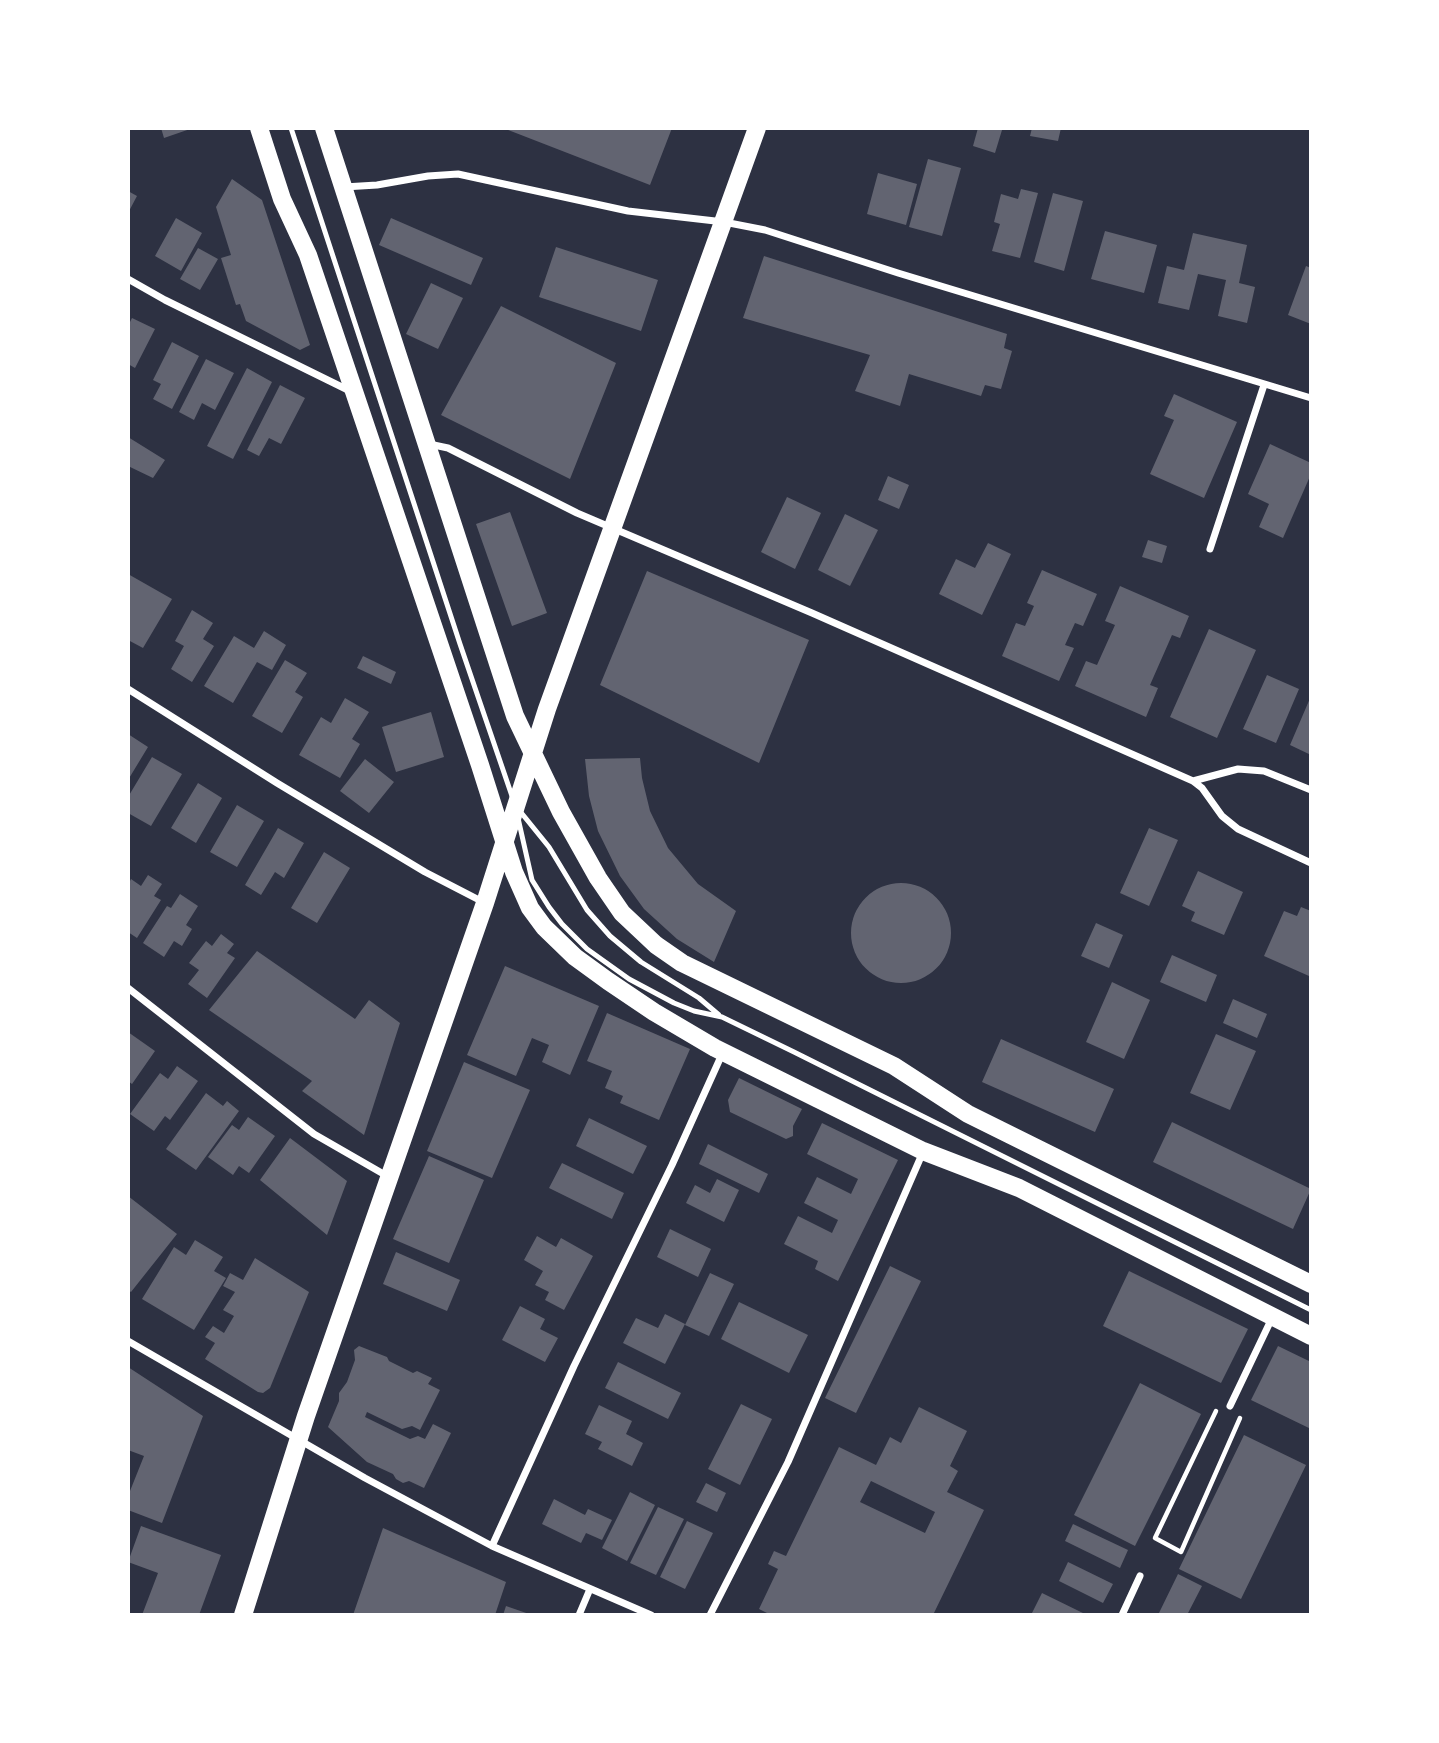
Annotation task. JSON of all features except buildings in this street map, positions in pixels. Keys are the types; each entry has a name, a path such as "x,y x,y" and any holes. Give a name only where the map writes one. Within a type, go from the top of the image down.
{"main road":[{"path":"259,128 282,199 308,255 481,765 520,889 530,908 558,941 575,957 621,990 724,1052 923,1151 1019,1188 1311,1336"},
{"path":"324,128 512,707 561,812 602,886 630,921 665,952 690,967 894,1066 968,1114 1311,1284"},
{"path":"243,1615 299,1438 351,1284 391,1178 533,755 757,128"}],"street":[{"path":"344,187 458,174 628,211 724,222 765,230 898,274 1311,398"},
{"path":"128,279 164,300 355,394"},
{"path":"1210,549 1264,385"},
{"path":"428,444 448,448 577,513 1193,781 1202,788 1222,816 1238,828 1311,863"},
{"path":"128,689 425,872 485,903"},
{"path":"1193,781 1238,769 1264,771 1311,790"},
{"path":"128,988 314,1133 391,1178"},
{"path":"492,1546 574,1366 724,1052"},
{"path":"710,1615 788,1462 923,1151"},
{"path":"1230,1406 1273,1316"},
{"path":"128,1341 365,1478 492,1546 651,1615"},
{"path":"1122,1615 1140,1576"},
{"path":"579,1615 590,1589"}],"lane":[{"path":"290,128 516,807 532,880 573,937 600,960 640,986 682,1006 722,1017 1311,1310"},
{"path":"516,807 549,847 587,910 610,936 641,962 699,998 722,1017"}],"path":[{"path":"1221,1401 1155,1538 1181,1552 1243,1412"}]}
